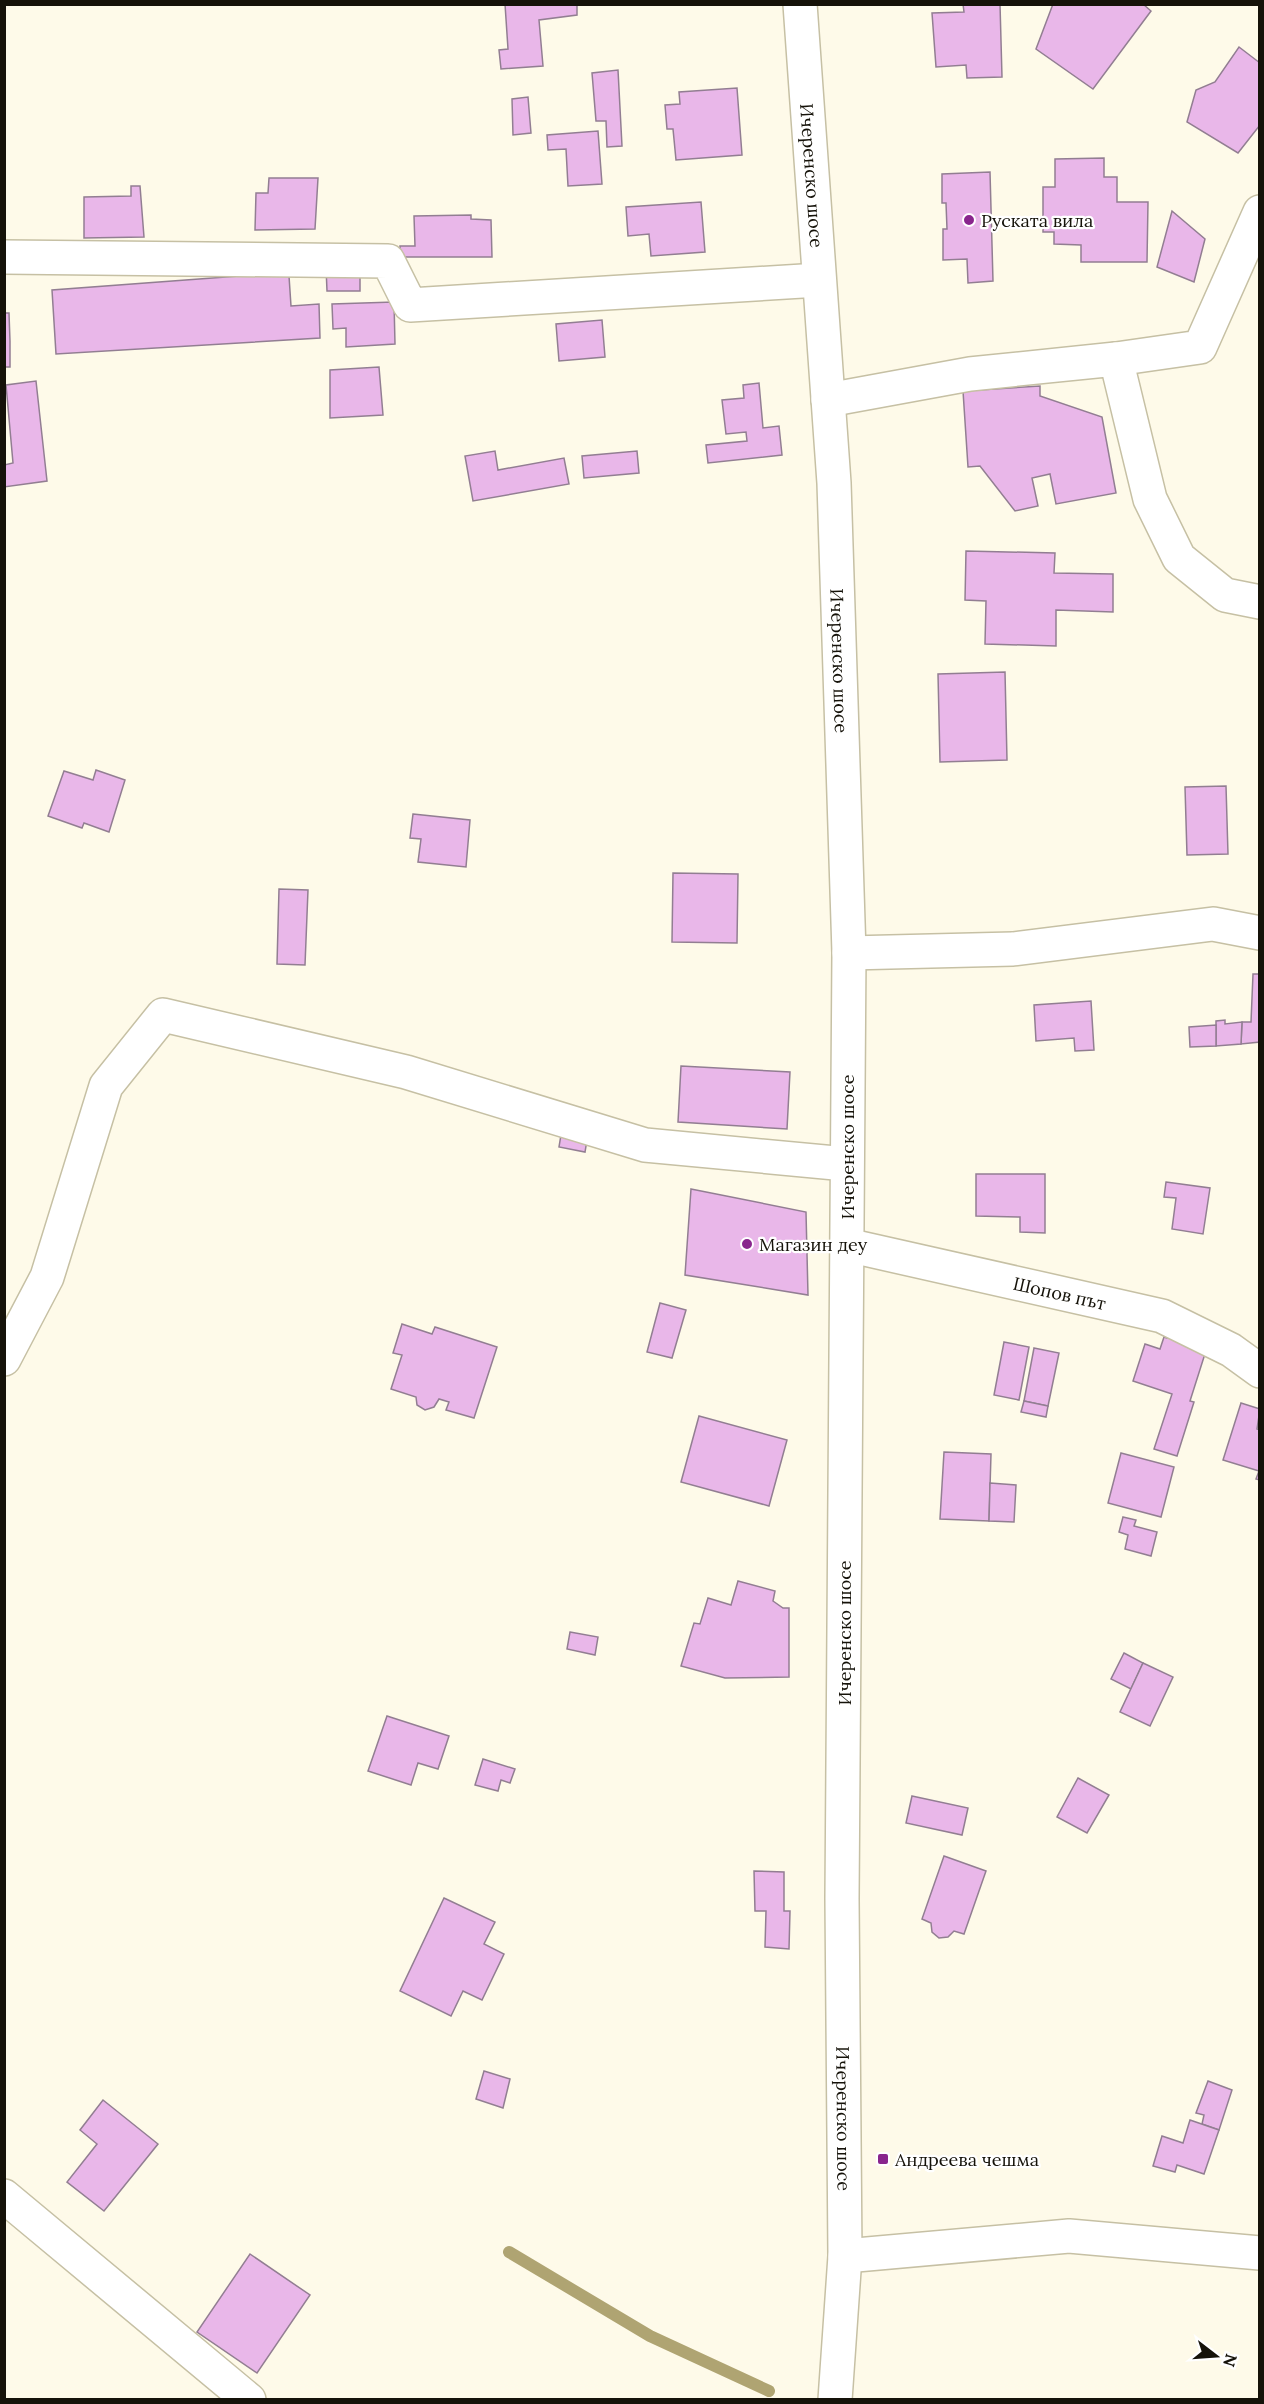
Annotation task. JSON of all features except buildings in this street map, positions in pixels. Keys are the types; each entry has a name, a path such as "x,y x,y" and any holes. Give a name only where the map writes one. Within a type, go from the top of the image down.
{"street":[{"name":"Ичеренско шосе","path":"800,4 834,483 849,953 842,1887 844,2256 835,2400"},
{"path":"828,400 970,374 1116,359 1200,347 1260,212"},
{"path":"4,257 388,261 410,304 819,280"},
{"path":"1116,359 1150,499 1179,558 1225,595 1260,602"},
{"path":"849,953 1013,949 1213,924 1260,933"},
{"path":"4,1359 47,1277 106,1086 163,1015 406,1072 645,1145 846,1164"},
{"name":"Шопов път","path":"847,1245 1162,1316 1231,1350 1260,1371"},
{"path":"4,2196 249,2400"},
{"path":"844,2256 1069,2236 1260,2253"}],"waterway":[{"path":"509,2252 650,2336 769,2391"}],"place":[{"name":"Руската вила","path":"969,220"},
{"name":"Магазин деу","path":"747,1244"},
{"name":"Андреева чешма","path":"883,2159"}]}
